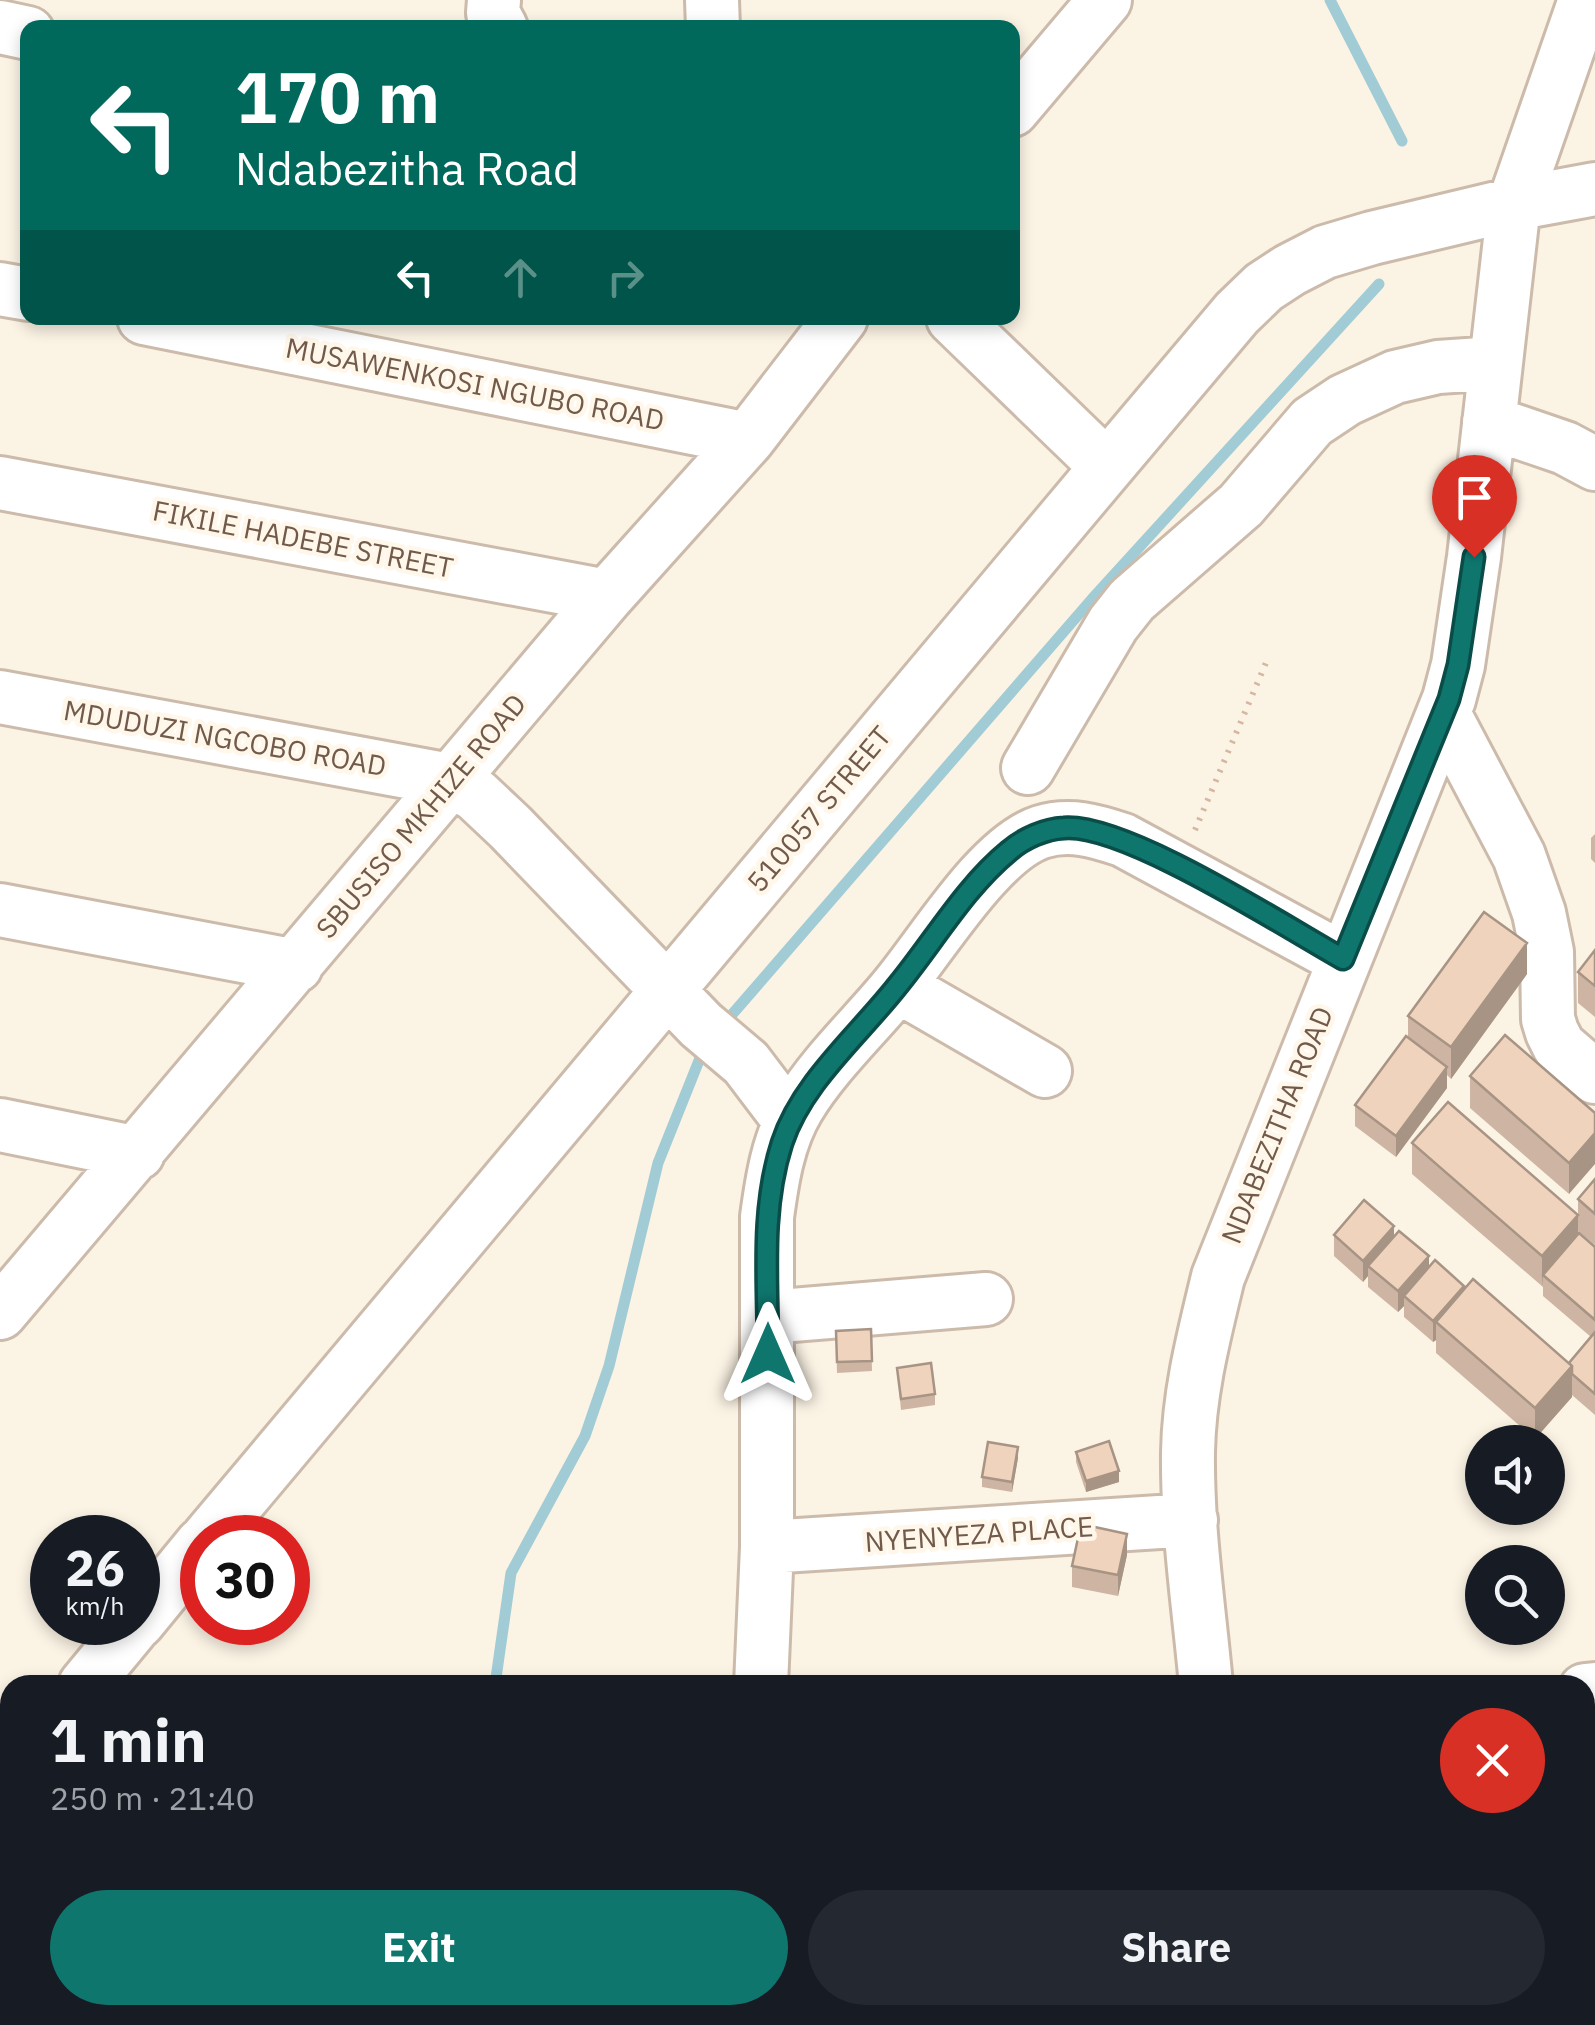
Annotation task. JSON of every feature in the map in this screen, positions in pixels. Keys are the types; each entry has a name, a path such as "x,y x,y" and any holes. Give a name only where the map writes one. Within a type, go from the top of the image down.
{"street":[{"path":"1020,101 1105,0"},
{"name":"NDABEZITHA ROAD","path":"1205,1675 1188,1452 1195,1375 1218,1276 1444,714 1458,665 1514,204 1585,0"},
{"name":"510057 STREET","path":"227,1515 1237,313 1277,278 1325,252 1514,204 1595,189"},
{"name":"MUSAWENKOSI NGUBO ROAD","path":"179,325 748,439"},
{"name":"SBUSISO MKHIZE ROAD","path":"0,1313 606,596 748,439 836,325"},
{"path":"960,325 1106,466"},
{"path":"1028,768 1113,624 1132,600 1241,504 1312,422 1345,400 1396,376 1438,367 1496,363"},
{"path":"1489,422 1565,448 1595,464"},
{"name":"FIKILE HADEBE STREET","path":"0,483 606,596"},
{"name":"MDUDUZI NGCOBO ROAD","path":"0,697 450,780"},
{"path":"1444,714 1518,856 1539,913 1547,952 1548,1019 1552,1032 1559,1046 1595,1077"},
{"path":"450,780 476,795 510,827 701,1025 746,1063 790,1121"},
{"path":"761,1675 767,1547 767,1217 772,1178 790,1121 810,1090 983,877 1010,850 1038,833 1064,828 1092,830 1124,840 1179,868 1343,959"},
{"path":"0,910 296,966"},
{"path":"898,986 1045,1071"},
{"path":"0,1125 138,1153"},
{"path":"768,1317 986,1299"},
{"name":"NYENYEZA PLACE","path":"767,1547 1191,1520"},
{"path":"160,1594 180,1570"},
{"path":"93,1675 118,1645"}],"path":[{"path":"1179,868 1268,658"}],"building":[{"path":"1484,912 1527,943 1451,1047 1408,1016"},
{"path":"1595,950 1595,986 1578,972"},
{"path":"1505,1035 1595,1113 1595,1133 1569,1163 1470,1076"},
{"path":"1406,1036 1447,1067 1396,1136 1355,1105"},
{"path":"1448,1102 1578,1215 1542,1256 1412,1143"},
{"path":"1595,1179 1595,1214 1578,1199"},
{"path":"1364,1200 1394,1226 1363,1261 1334,1235"},
{"path":"1399,1231 1429,1256 1398,1291 1368,1266"},
{"path":"1579,1233 1595,1247 1595,1320 1543,1275"},
{"path":"1435,1260 1464,1286 1433,1321 1404,1296"},
{"path":"1473,1279 1572,1366 1535,1408 1436,1322"},
{"path":"871,1329 872,1361 837,1362 836,1331"},
{"path":"1595,1332 1595,1394 1572,1374 1569,1363"},
{"path":"931,1363 935,1394 901,1399 897,1368"},
{"path":"1109,1441 1119,1471 1086,1481 1076,1452"},
{"path":"988,1442 1018,1447 1012,1482 982,1477"},
{"path":"1081,1524 1127,1534 1118,1575 1072,1566"}],"waterway":[{"path":"1330,0 1402,141"},
{"path":"722,1026 1092,599 1379,284"},
{"path":"496,1675 511,1573 585,1436 609,1366 658,1163 700,1058"}],"route":[{"path":"768,1354 767,1217 772,1178 790,1121 810,1090 983,877 1010,850 1038,833 1064,828 1092,830 1124,840 1343,959 1449,699 1474,557"}]}
